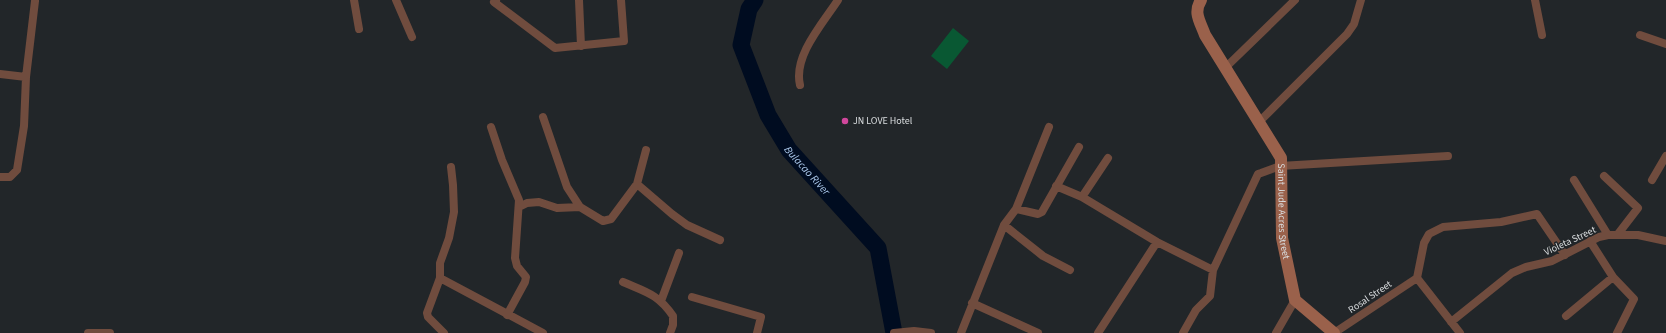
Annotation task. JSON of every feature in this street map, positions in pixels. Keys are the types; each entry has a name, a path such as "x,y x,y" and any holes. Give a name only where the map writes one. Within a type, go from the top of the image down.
{"street":[{"path":"354,0 359,29"},
{"path":"396,0 412,37"},
{"path":"496,0 494,2 555,48 624,41 620,0"},
{"path":"579,0 581,46"},
{"path":"800,85 799,80 801,62 806,48 838,0"},
{"name":"Saint Jude Acres Street","path":"1201,0 1197,7 1197,14 1205,35 1281,158 1282,238 1295,300"},
{"path":"1225,68 1295,0"},
{"path":"1259,122 1347,34 1354,24 1361,0"},
{"path":"1535,0 1542,35"},
{"path":"0,177 10,177 17,170 24,126 26,77 35,1"},
{"path":"1640,35 1666,44"},
{"path":"0,74 26,77"},
{"path":"543,117 566,183 580,207 603,221 611,220 637,184 646,150"},
{"path":"491,127 502,160 518,195 519,207 515,258 517,266 526,277 525,282 507,315"},
{"path":"961,333 1004,225 1016,209 1049,127"},
{"path":"1016,209 1040,213 1079,147"},
{"path":"1183,333 1196,310 1210,296 1213,270 1258,174 1280,166 1448,156"},
{"path":"1652,180 1663,169 1666,156"},
{"path":"1082,197 1108,158"},
{"path":"444,333 426,313 440,278 440,263 449,238 454,212 451,166"},
{"path":"1604,176 1638,208 1618,234"},
{"path":"1574,180 1608,235"},
{"path":"637,184 687,225 720,240"},
{"path":"1056,186 1082,197 1157,242 1213,270"},
{"path":"519,207 527,203 539,202 557,208 580,207"},
{"path":"1460,333 1417,278 1424,242 1428,234 1443,227 1501,222 1537,214 1565,255"},
{"path":"1004,225 1042,256 1070,270"},
{"name":"Violeta Street","path":"1451,322 1512,273 1526,267 1552,261 1590,241 1608,235 1618,234 1665,238"},
{"path":"1590,241 1613,277 1634,299 1617,333"},
{"path":"1098,333 1157,242"},
{"path":"661,301 679,253"},
{"path":"1566,316 1613,277"},
{"path":"440,278 542,333"},
{"name":"Rosal Street","path":"1334,333 1417,278"},
{"path":"623,282 653,294 661,301 673,316 673,325 670,333"},
{"path":"692,297 760,317 757,333"},
{"path":"1276,333 1295,300 1334,333"},
{"path":"972,303 1038,333"},
{"path":"894,333 914,331 931,333"},
{"path":"88,333 110,333"}],"green space":[{"path":"953,28 969,41 947,69 931,56"}],"waterway":[{"name":"Bulacao River","path":"755,0 749,9 741,45 768,115 789,150 878,248 894,333"}],"place":[{"name":"JN LOVE Hotel","path":"845,121"}]}
